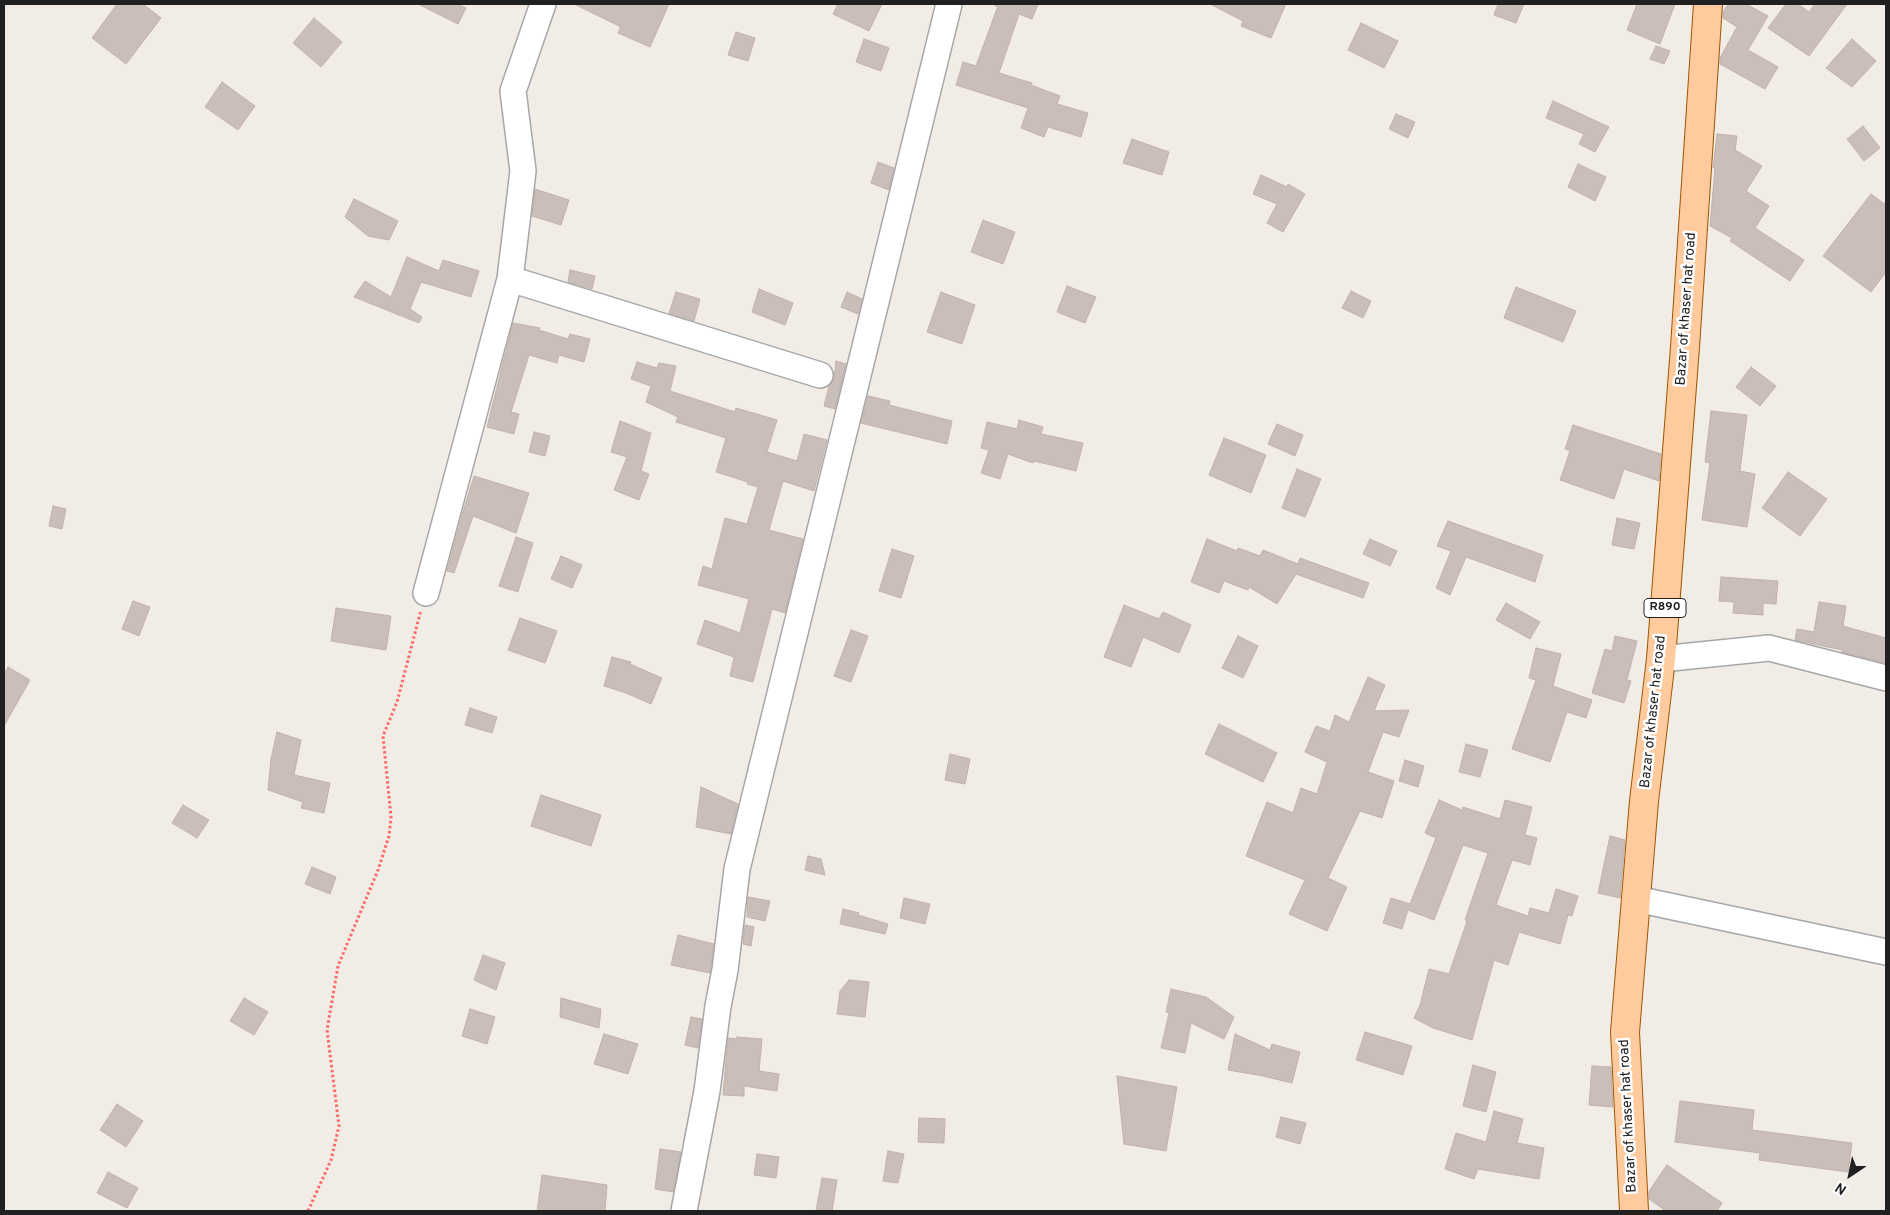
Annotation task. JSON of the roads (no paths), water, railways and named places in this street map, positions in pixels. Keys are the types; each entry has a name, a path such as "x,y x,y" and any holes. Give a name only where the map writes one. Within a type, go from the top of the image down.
{"main road":[{"name":"Bazar of khaser hat road","path":"1634,1211 1625,1032 1644,801 1661,659 1685,347 1708,4"}],"street":[{"path":"426,593 510,280 523,171 513,92 543,4"},
{"path":"684,1211 707,1090 718,1006 726,970 737,869 949,4"},
{"path":"510,280 820,375"},
{"path":"1661,659 1769,648 1886,678"},
{"path":"1636,899 1886,952"}]}
